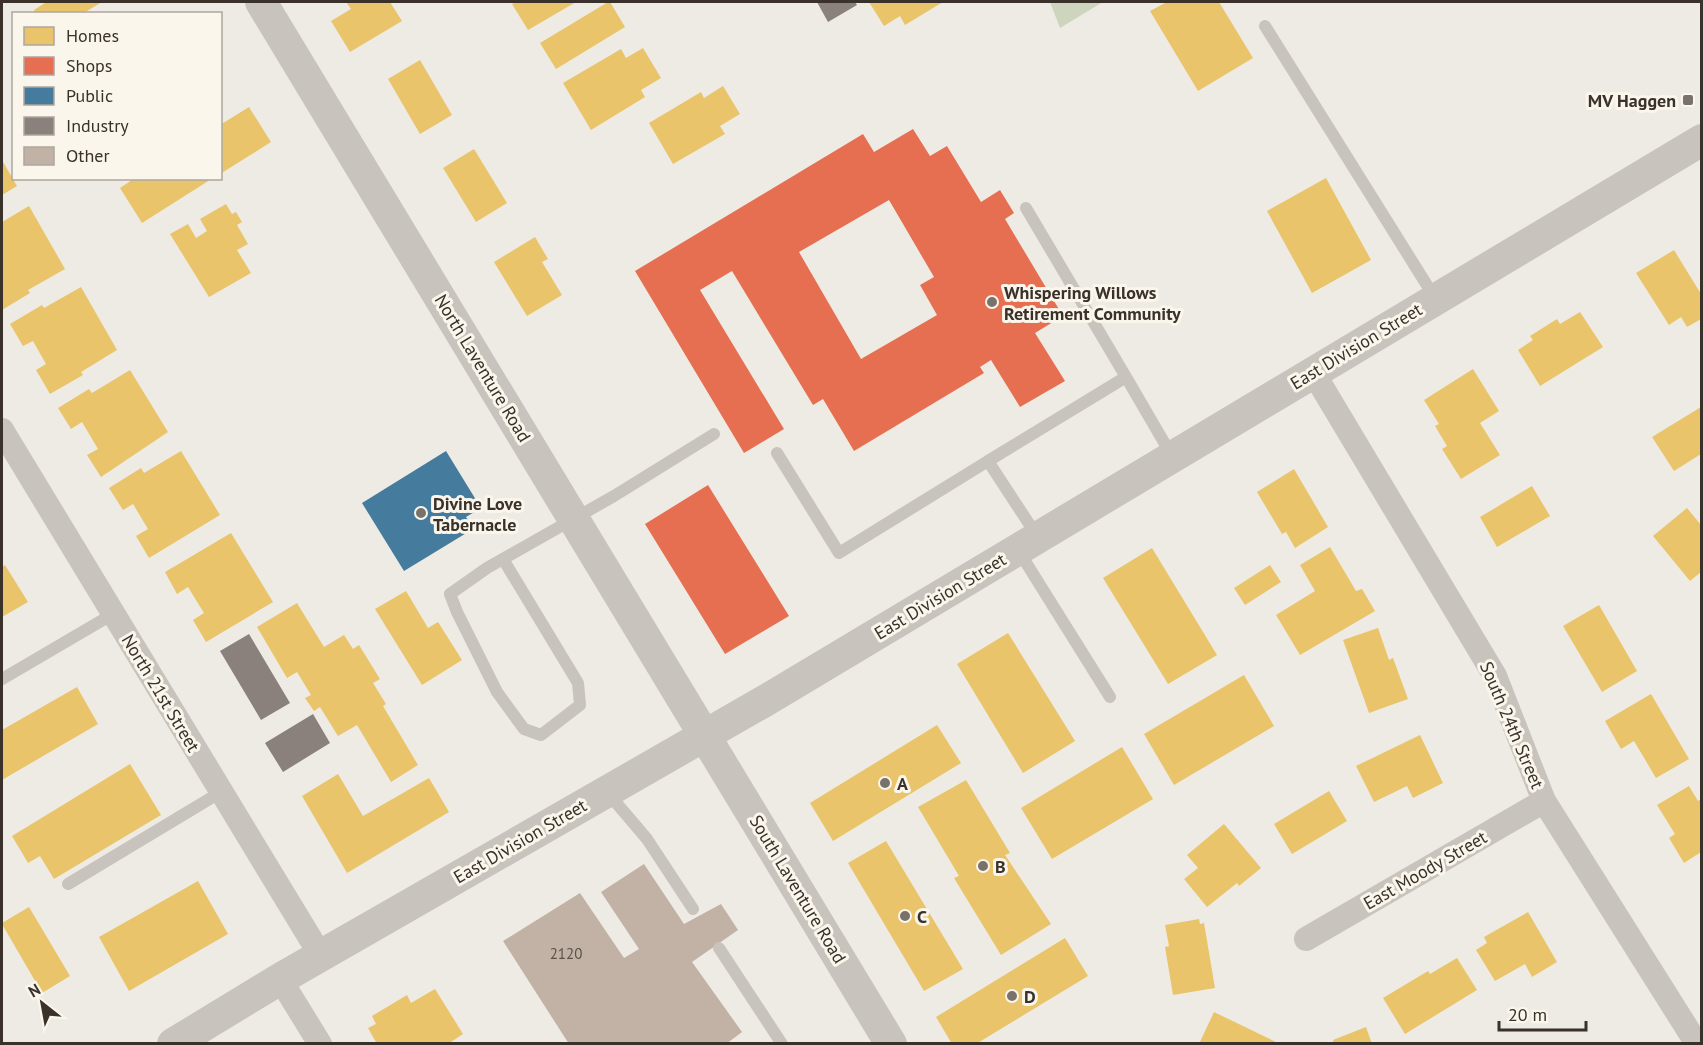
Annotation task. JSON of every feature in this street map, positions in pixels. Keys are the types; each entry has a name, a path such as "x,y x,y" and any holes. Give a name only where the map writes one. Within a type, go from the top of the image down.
{"street":[{"name":"North Laventure Road","path":"261,2 705,735"},
{"name":"East Division Street","path":"172,1044 280,979 705,735 1701,140"},
{"name":"South 24th Street","path":"1313,372 1495,676 1544,801 1698,1044"},
{"name":"North 21st Street","path":"2,430 321,956"},
{"name":"South Laventure Road","path":"705,735 891,1044"},
{"name":"East Moody Street","path":"1306,939 1544,801"},
{"path":"280,979 320,1044"}],"lane":[{"path":"1265,26 1435,299"},
{"path":"1026,208 1173,456"},
{"path":"777,453 839,553 1126,377"},
{"path":"503,559 578,683 580,705 541,735 524,729 497,692 450,594 503,559 714,434"},
{"path":"988,461 1027,543 1110,697"},
{"path":"2,679 113,614"},
{"path":"68,884 221,792"},
{"path":"607,792 648,839 693,909"},
{"path":"719,948 782,1044"}],"green space":[{"path":"1050,2 1103,2 1060,28"}],"building: Homes":[{"path":"102,2 85,12 35,12 34,10 45,3"},
{"path":"346,2 390,2 402,21 350,52 331,21 351,9"},
{"path":"517,2 576,2 528,30 512,4"},
{"path":"608,2 625,27 556,69 540,43"},
{"path":"869,2 943,2 905,25 900,16 884,26"},
{"path":"1167,2 1219,2 1253,58 1198,91 1150,11"},
{"path":"643,48 661,78 641,90 645,97 591,130 563,83 621,49 626,58"},
{"path":"420,60 452,115 420,134 388,79"},
{"path":"723,86 740,114 720,126 725,134 673,164 649,123 701,92 704,98"},
{"path":"249,107 271,142 222,173 222,124"},
{"path":"474,149 507,203 476,222 443,168"},
{"path":"2,160 17,186 2,195"},
{"path":"1326,178 1371,260 1312,293 1267,211"},
{"path":"132,180 210,180 142,223 120,188"},
{"path":"226,204 232,214 236,212 242,222 237,225 248,244 237,250 251,273 209,297 170,234 188,224 196,238 207,231 200,219"},
{"path":"29,206 65,269 28,290 30,293 2,310 2,222"},
{"path":"535,237 548,259 542,262 562,295 527,316 494,262"},
{"path":"1674,250 1701,294 1701,319 1687,327 1681,317 1669,325 1636,273"},
{"path":"81,287 117,350 81,372 83,375 50,394 36,370 46,364 33,341 23,346 10,324 42,305 44,308"},
{"path":"1580,312 1603,347 1540,386 1518,350 1533,340 1530,336 1557,319 1560,324"},
{"path":"1473,369 1499,411 1480,423 1500,455 1461,479 1442,449 1447,446 1435,426 1439,424 1424,400"},
{"path":"130,370 168,432 101,477 87,455 98,449 82,422 71,429 58,408 89,389 92,393"},
{"path":"1701,407 1701,454 1674,471 1652,437"},
{"path":"181,451 220,515 149,558 136,536 148,529 133,504 123,510 109,488 141,468 144,473"},
{"path":"1294,469 1328,527 1295,548 1286,532 1282,534 1257,492"},
{"path":"1532,486 1550,516 1497,547 1480,517"},
{"path":"1687,508 1701,525 1701,572 1690,581 1653,536"},
{"path":"231,533 273,602 206,642 193,620 204,613 188,587 177,594 165,572"},
{"path":"1330,547 1356,591 1362,589 1375,611 1300,655 1276,615 1315,591 1300,565"},
{"path":"1152,548 1217,655 1168,684 1103,578"},
{"path":"5,565 28,602 2,617 2,567"},
{"path":"1270,565 1281,582 1245,605 1234,588"},
{"path":"406,591 428,628 438,622 462,660 422,685 375,609"},
{"path":"297,603 324,647 344,635 353,649 359,645 380,679 373,683 386,704 383,706 418,765 391,782 357,725 338,736 320,707 314,711 305,698 311,695 297,672 287,678 257,627"},
{"path":"1599,605 1637,671 1602,692 1563,626"},
{"path":"1378,628 1389,660 1393,658 1408,699 1369,713 1343,640"},
{"path":"1008,633 1075,741 1023,773 957,664"},
{"path":"1244,675 1274,726 1174,785 1144,734"},
{"path":"77,687 98,724 2,780 2,730"},
{"path":"1651,694 1689,759 1656,778 1634,741 1621,749 1605,721"},
{"name":"A","path":"937,725 961,763 833,841 810,803"},
{"path":"1420,735 1443,783 1413,798 1407,786 1374,802 1356,766"},
{"path":"1122,747 1153,799 1052,859 1021,808"},
{"path":"130,764 161,815 54,879 40,856 28,863 12,836"},
{"path":"338,774 363,816 429,778 449,812 347,873 302,796"},
{"name":"B","path":"966,780 1010,853 1005,855 1051,924 1001,955 954,878 959,876 918,807"},
{"path":"1689,786 1698,801 1701,799 1701,852 1684,863 1669,838 1675,834 1657,805"},
{"path":"1329,791 1347,821 1292,854 1274,824"},
{"path":"1224,824 1261,868 1239,886 1237,883 1207,907 1184,879 1198,868 1187,855"},
{"name":"C","path":"886,841 963,969 924,991 848,863"},
{"path":"198,881 228,934 129,991 99,937"},
{"path":"29,907 70,976 42,993 2,924"},
{"path":"1528,912 1557,962 1532,977 1525,964 1495,981 1476,950 1487,943 1484,937"},
{"path":"1199,919 1200,924 1204,923 1215,988 1173,995 1165,947 1169,946 1165,925"},
{"name":"D","path":"1065,938 1088,976 976,1044 952,1044 936,1017"},
{"path":"1457,958 1477,990 1405,1034 1383,998 1428,971 1430,974"},
{"path":"435,989 463,1034 448,1044 377,1044 368,1028 376,1024 372,1016 407,995 411,1003"},
{"path":"1214,1012 1280,1044 1199,1044"},
{"path":"1366,1027 1372,1044 1334,1044 1333,1040"}],"building: Shops":[{"name":"Whispering Willows Retirement Community","path":"913,129 930,156 947,146 981,202 1000,190 1014,213 1005,219 1063,316 1035,333 1065,381 1020,407 991,360 980,367 984,373 854,451 823,399 813,405 732,271 700,290 784,429 744,453 635,271 863,134 874,152","holes":["889,200 934,277 920,285 937,315 861,359 799,252"]},
{"path":"708,485 789,616 725,654 645,524"}],"building: Public":[{"name":"Divine Love Tabernacle","path":"446,451 481,508 466,517 473,529 404,571 362,503"}],"building: Industry":[{"path":"817,2 855,2 857,5 828,22"},
{"path":"249,634 290,703 261,720 220,651"},
{"path":"313,714 330,743 283,772 265,743"}],"building: Other":[{"path":"644,864 684,924 721,904 738,930 692,962 742,1032 726,1044 569,1044 503,941 580,893 624,958 639,949 601,892"}],"place":[{"name":"MV Haggen","path":"1688,100"},
{"name":"Whispering Willows Retirement Community","path":"992,302"},
{"name":"Divine Love Tabernacle","path":"421,513"},
{"name":"A","path":"885,783"},
{"name":"B","path":"983,866"},
{"name":"C","path":"905,916"},
{"name":"D","path":"1012,996"}]}
